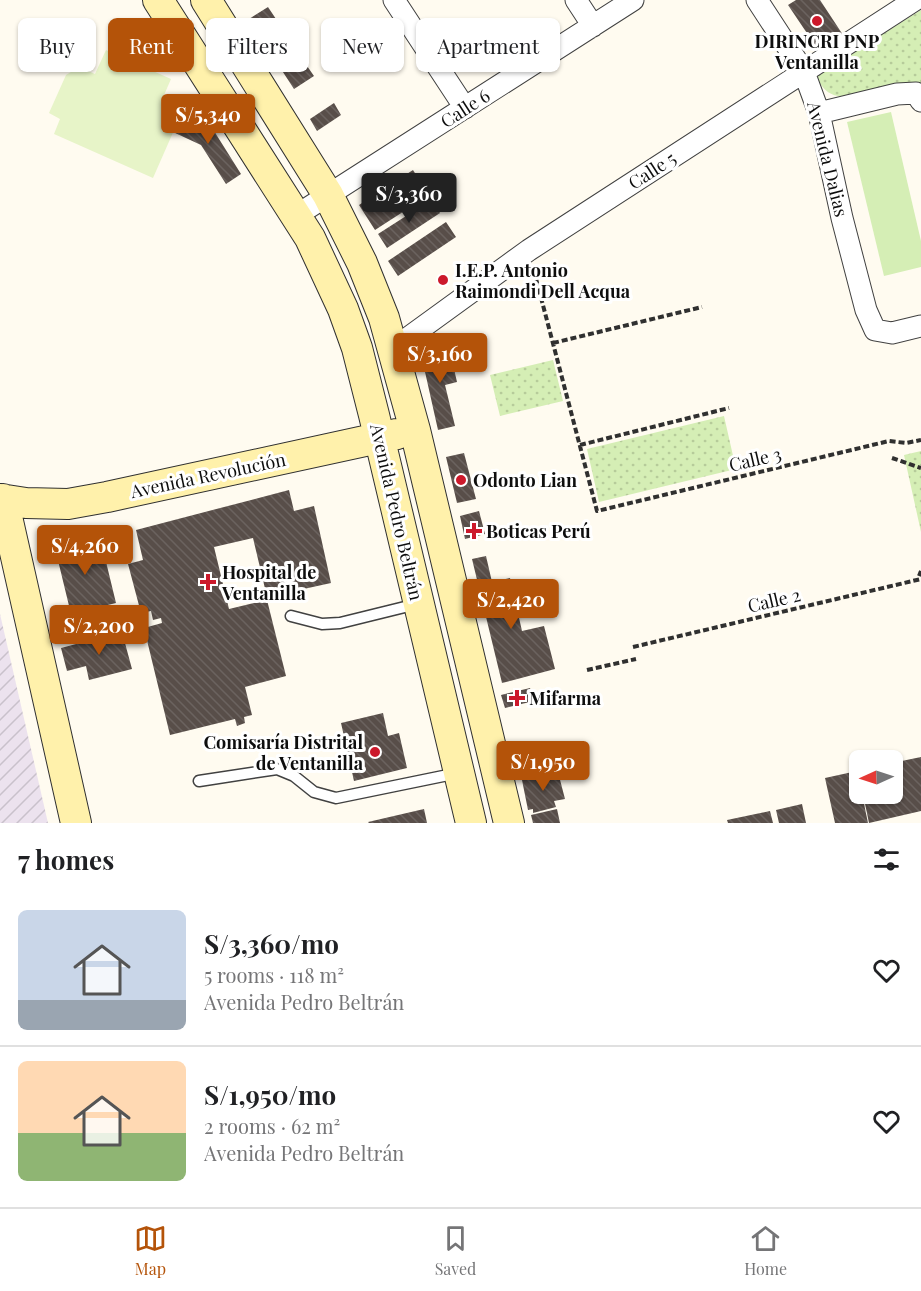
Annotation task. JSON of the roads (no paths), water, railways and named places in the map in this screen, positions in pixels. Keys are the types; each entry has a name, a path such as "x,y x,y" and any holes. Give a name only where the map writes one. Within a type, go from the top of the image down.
{"main road":[{"name":"Avenida Pedro Beltrán","path":"158,0 297,215 343,309 357,348 471,823"},
{"name":"Avenida Pedro Beltrán","path":"206,0 328,195 362,262 394,348 509,823"},
{"name":"Avenida Revolución","path":"1,499 43,504 78,502 415,430"},
{"path":"1,499 76,823"}],"street":[{"path":"394,0 465,108"},
{"path":"576,0 593,26"},
{"name":"Calle 6","path":"297,215 633,0"},
{"name":"Avenida Dalias","path":"757,0 804,72 819,113 845,230 866,310 875,330 892,333 921,326"},
{"name":"Calle 5","path":"394,348 529,250 915,0"},
{"path":"819,113 897,94 916,93 921,101"}],"lane":[{"path":"291,616 322,624 340,623 419,603"},
{"path":"199,781 277,769 294,776 314,792 336,798 459,773"}],"place":[{"name":"DIRINCRI PNP Ventanilla","path":"817,21"},
{"name":"I.E.P. Antonio Raimondi Dell Acqua","path":"443,280"},
{"name":"Odonto Lian","path":"461,480"},
{"name":"Boticas Perú","path":"474,531"},
{"name":"Hospital de Ventanilla","path":"208,582"},
{"name":"Mifarma","path":"517,698"},
{"name":"Comisaría Distrital de Ventanilla","path":"375,752"}]}
